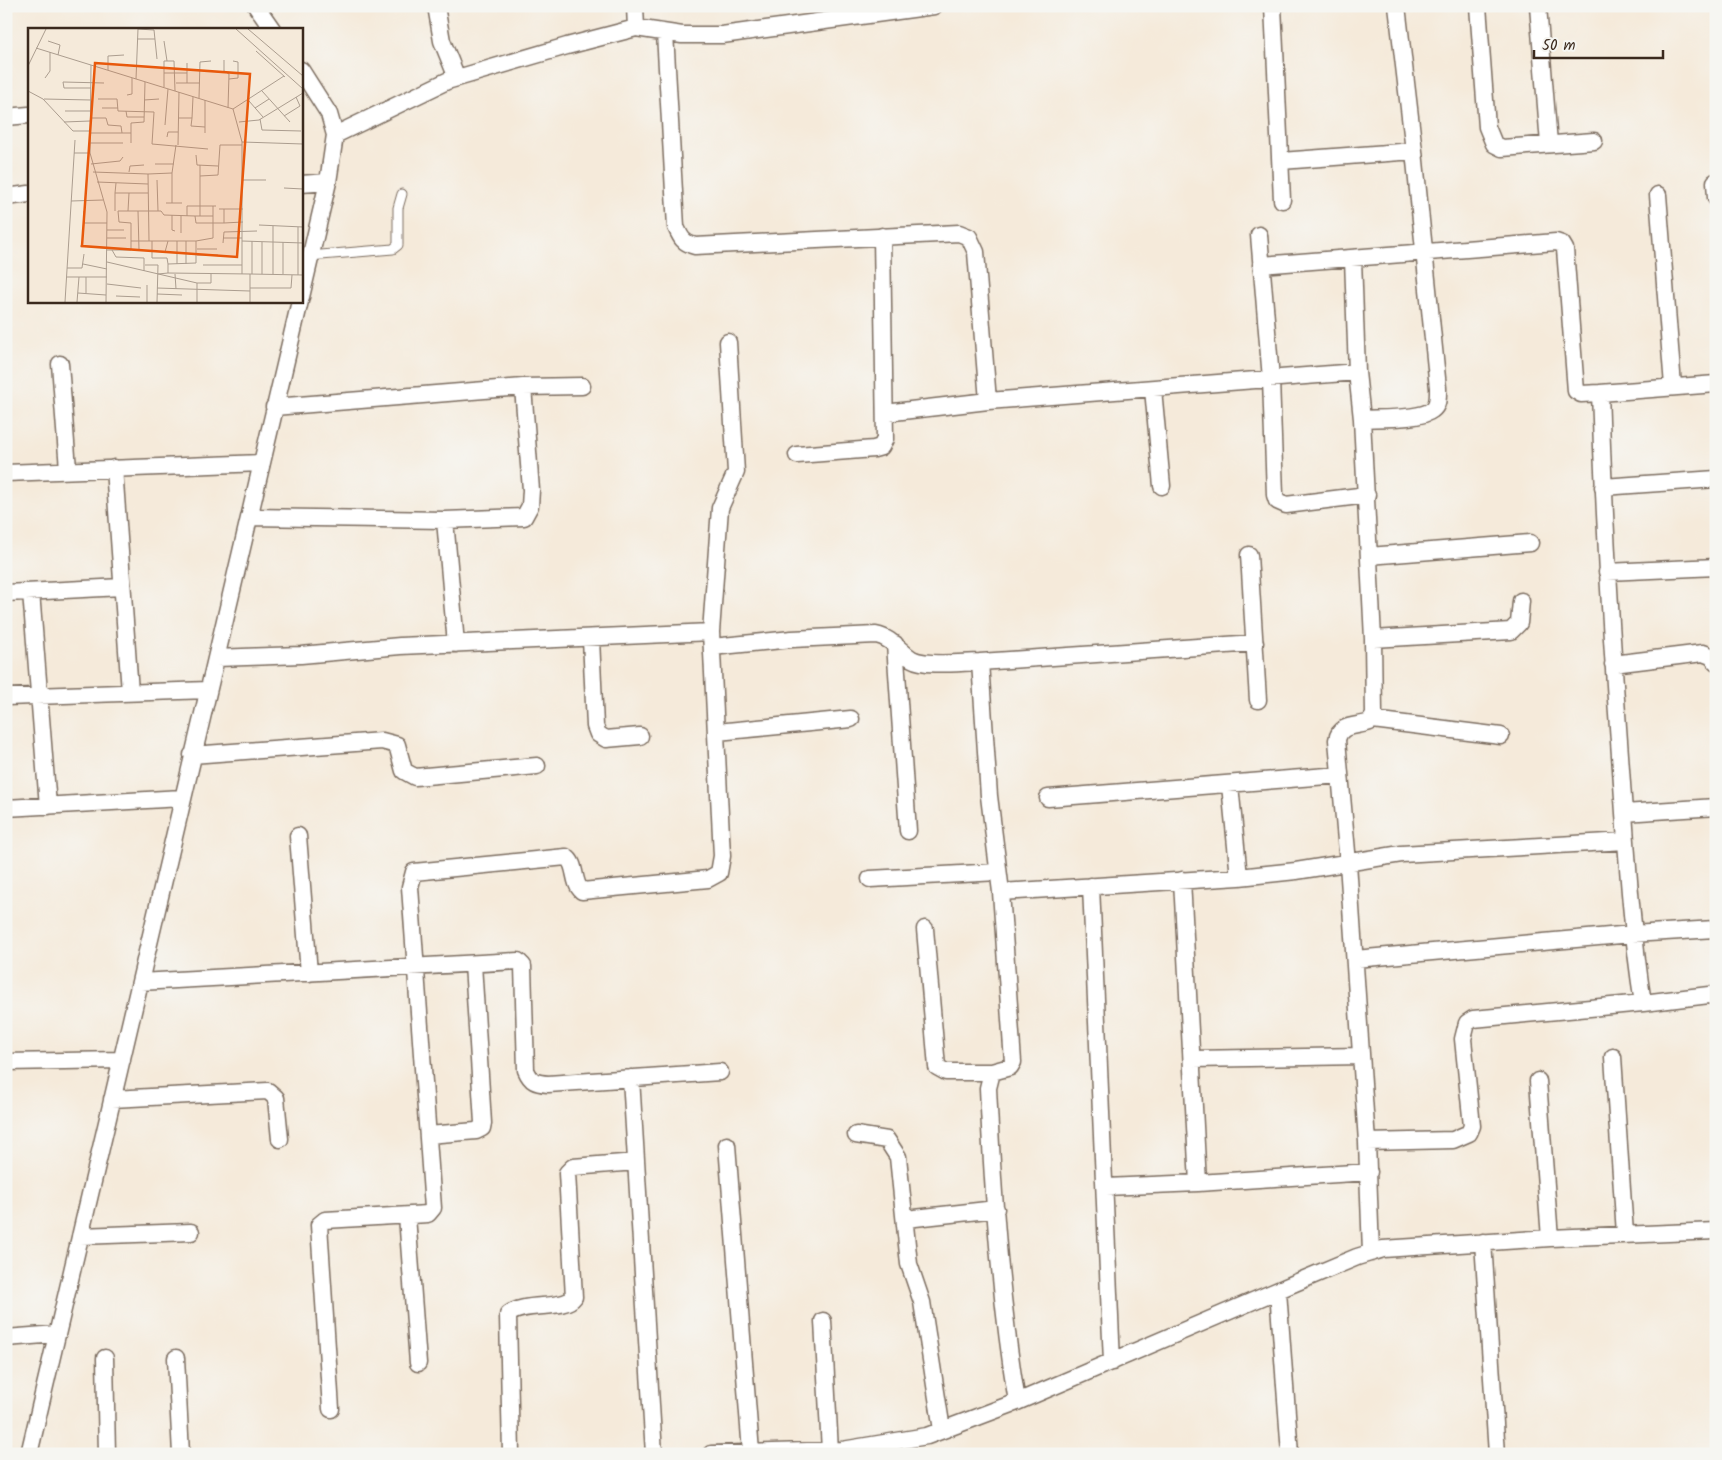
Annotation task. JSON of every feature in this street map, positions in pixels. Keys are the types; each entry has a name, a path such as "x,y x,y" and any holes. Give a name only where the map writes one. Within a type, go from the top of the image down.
{"street":[{"path":"256,6 271,28"},
{"path":"436,6 442,41 457,78"},
{"path":"635,6 636,28"},
{"path":"334,134 457,78 636,28 697,36 722,35 934,6"},
{"path":"1273,6 1282,200"},
{"path":"1362,419 1418,416 1433,410 1438,404 1425,253 1397,6"},
{"path":"1478,6 1487,127 1490,140 1502,148 1594,141"},
{"path":"1538,6 1549,144"},
{"path":"665,33 676,227 686,244 696,246 959,232 969,236 974,244 988,402"},
{"path":"302,72 329,114 334,134 328,182 302,292"},
{"path":"6,117 28,115"},
{"path":"1281,161 1414,151"},
{"path":"302,184 328,182"},
{"path":"6,197 28,194"},
{"path":"1658,195 1673,386"},
{"path":"1259,235 1271,380 1275,494 1277,500 1286,505 1367,496"},
{"path":"797,455 880,447 885,439 882,236"},
{"path":"1261,265 1556,242 1562,244 1565,249 1576,391 1581,394 1716,384"},
{"path":"1353,259 1357,372 1367,496 1368,556 1374,639 1375,705 1372,720"},
{"path":"29,1454 300,302"},
{"path":"331,1409 319,1225 325,1220 407,1216 428,1214 432,1211 417,967 410,887 414,872 566,857 571,862 578,887 582,891 716,877 721,867 717,732 711,639 720,508 736,472 728,342"},
{"path":"60,364 68,469"},
{"path":"885,413 988,402 1357,372"},
{"path":"274,407 523,388 582,386"},
{"path":"250,517 445,520 516,519 524,517 528,513 530,506 530,472 523,388"},
{"path":"1153,389 1162,486"},
{"path":"1600,393 1607,572 1632,934 1643,1004"},
{"path":"6,473 68,469 262,463"},
{"path":"114,468 130,692"},
{"path":"1603,487 1716,480"},
{"path":"445,520 456,644"},
{"path":"1368,556 1530,543"},
{"path":"1249,555 1258,700"},
{"path":"1607,572 1716,567"},
{"path":"6,593 122,587"},
{"path":"31,592 48,806"},
{"path":"1374,639 1511,630 1519,623 1521,601"},
{"path":"216,658 301,655 456,644 591,639 711,639 861,634 885,636 914,660 930,663 980,662 1256,644"},
{"path":"591,639 595,726 598,734 606,739 640,736"},
{"path":"895,644 908,831"},
{"path":"1613,664 1703,654 1711,656 1716,662"},
{"path":"925,929 937,1067 946,1072 992,1072 1010,1067 1013,1062 1001,892 989,796 980,662"},
{"path":"6,697 208,690"},
{"path":"717,732 851,720"},
{"path":"1371,1253 1369,1172 1355,959 1340,774 1339,732 1342,729 1366,724 1372,720 1501,736"},
{"path":"192,755 382,741 397,744 404,771 415,777 537,766"},
{"path":"1048,798 1230,785 1340,774"},
{"path":"1230,785 1239,877"},
{"path":"6,808 182,798"},
{"path":"1624,813 1716,807"},
{"path":"298,836 309,973"},
{"path":"1001,892 1239,877 1296,871 1400,854 1626,841"},
{"path":"870,879 998,872"},
{"path":"1182,880 1198,1183"},
{"path":"1091,886 1106,1187 1112,1362"},
{"path":"1355,959 1632,934 1715,929"},
{"path":"140,982 473,964 515,960 521,962 523,966 526,1070 529,1078 536,1083 720,1072"},
{"path":"428,1135 476,1131 482,1128 473,964"},
{"path":"1367,1142 1453,1140 1469,1134 1472,1126 1463,1039 1467,1023 1473,1019 1643,1004 1709,995 1716,997"},
{"path":"1192,1059 1361,1056"},
{"path":"1614,1057 1625,1234"},
{"path":"6,1062 122,1060"},
{"path":"992,1072 988,1088 996,1209 1010,1360 1017,1402"},
{"path":"631,1078 654,1454"},
{"path":"1538,1081 1550,1238"},
{"path":"112,1099 268,1091 276,1098 280,1139"},
{"path":"856,1135 881,1137 892,1145 898,1157 906,1219 909,1264 922,1302 942,1430"},
{"path":"727,1145 751,1452"},
{"path":"511,1454 508,1315 513,1310 520,1308 567,1302 574,1297 567,1173 573,1167 636,1162"},
{"path":"1106,1187 1369,1172"},
{"path":"906,1219 996,1209"},
{"path":"407,1216 418,1363"},
{"path":"711,1454 838,1452 900,1442 942,1430 1017,1402 1371,1253 1395,1247 1625,1234 1716,1231"},
{"path":"80,1236 191,1232"},
{"path":"1484,1242 1497,1454"},
{"path":"1278,1291 1290,1454"},
{"path":"823,1321 838,1452"},
{"path":"6,1338 57,1334"},
{"path":"105,1358 107,1454"},
{"path":"176,1358 181,1454"}],"lane":[{"path":"309,256 393,248 398,245 398,208 402,194"}]}
